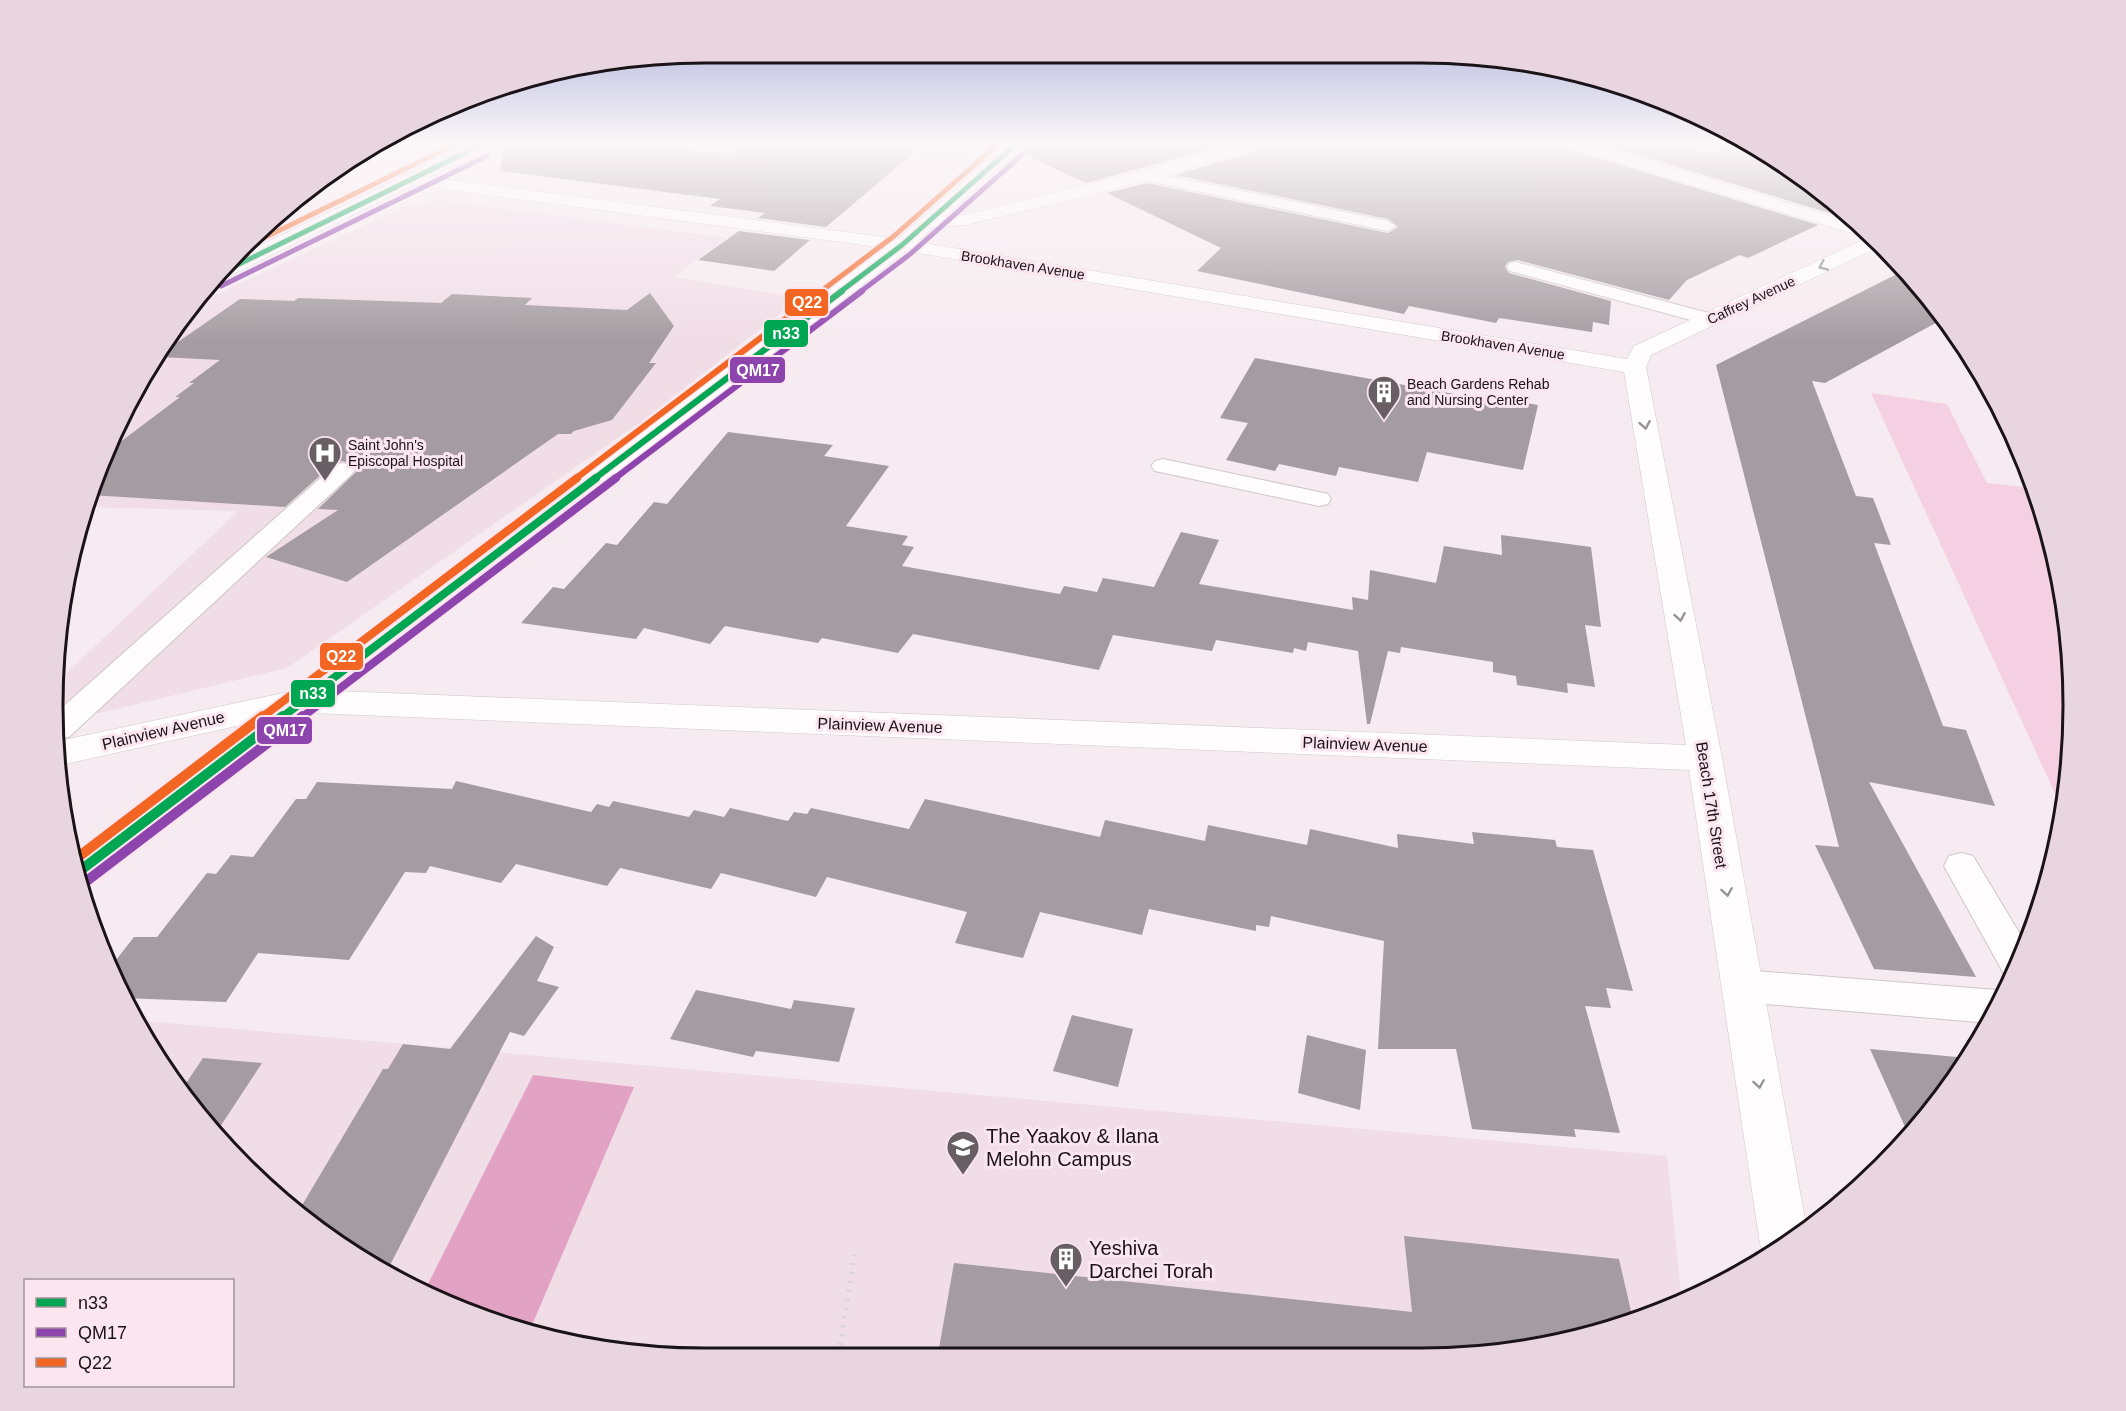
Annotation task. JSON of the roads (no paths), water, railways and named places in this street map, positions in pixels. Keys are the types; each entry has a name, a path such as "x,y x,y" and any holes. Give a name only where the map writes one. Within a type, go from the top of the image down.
{"street":[{"path":"239,264 347,211"},
{"name":"Brookhaven Avenue","path":"643,211 902,245 1635,367"},
{"path":"84,868 902,245 941,211"},
{"path":"928,222 966,220 1003,211"},
{"path":"1795,211 1850,228"},
{"name":"Caffrey Avenue","path":"1635,367 1642,351 1869,245"},
{"name":"Beach 17th Street","path":"1635,367 1705,758 1784,1235"},
{"name":"Plainview Avenue","path":"64,752 300,701 1705,758"}],"lane":[{"path":"1314,211 1388,226"},
{"path":"1516,267 1709,319"},
{"path":"1163,466 1319,499"},
{"path":"63,724 344,470"},
{"path":"1961,866 2012,955"},
{"path":"1743,986 1988,1007"}],"place":[{"name":"Beach Gardens Rehab and Nursing Center","path":"1384,421"},
{"name":"Saint John's Episcopal Hospital","path":"325,482"},
{"name":"The Yaakov & Ilana Melohn Campus","path":"963,1176"},
{"name":"Yeshiva Darchei Torah","path":"1066,1288"}]}
